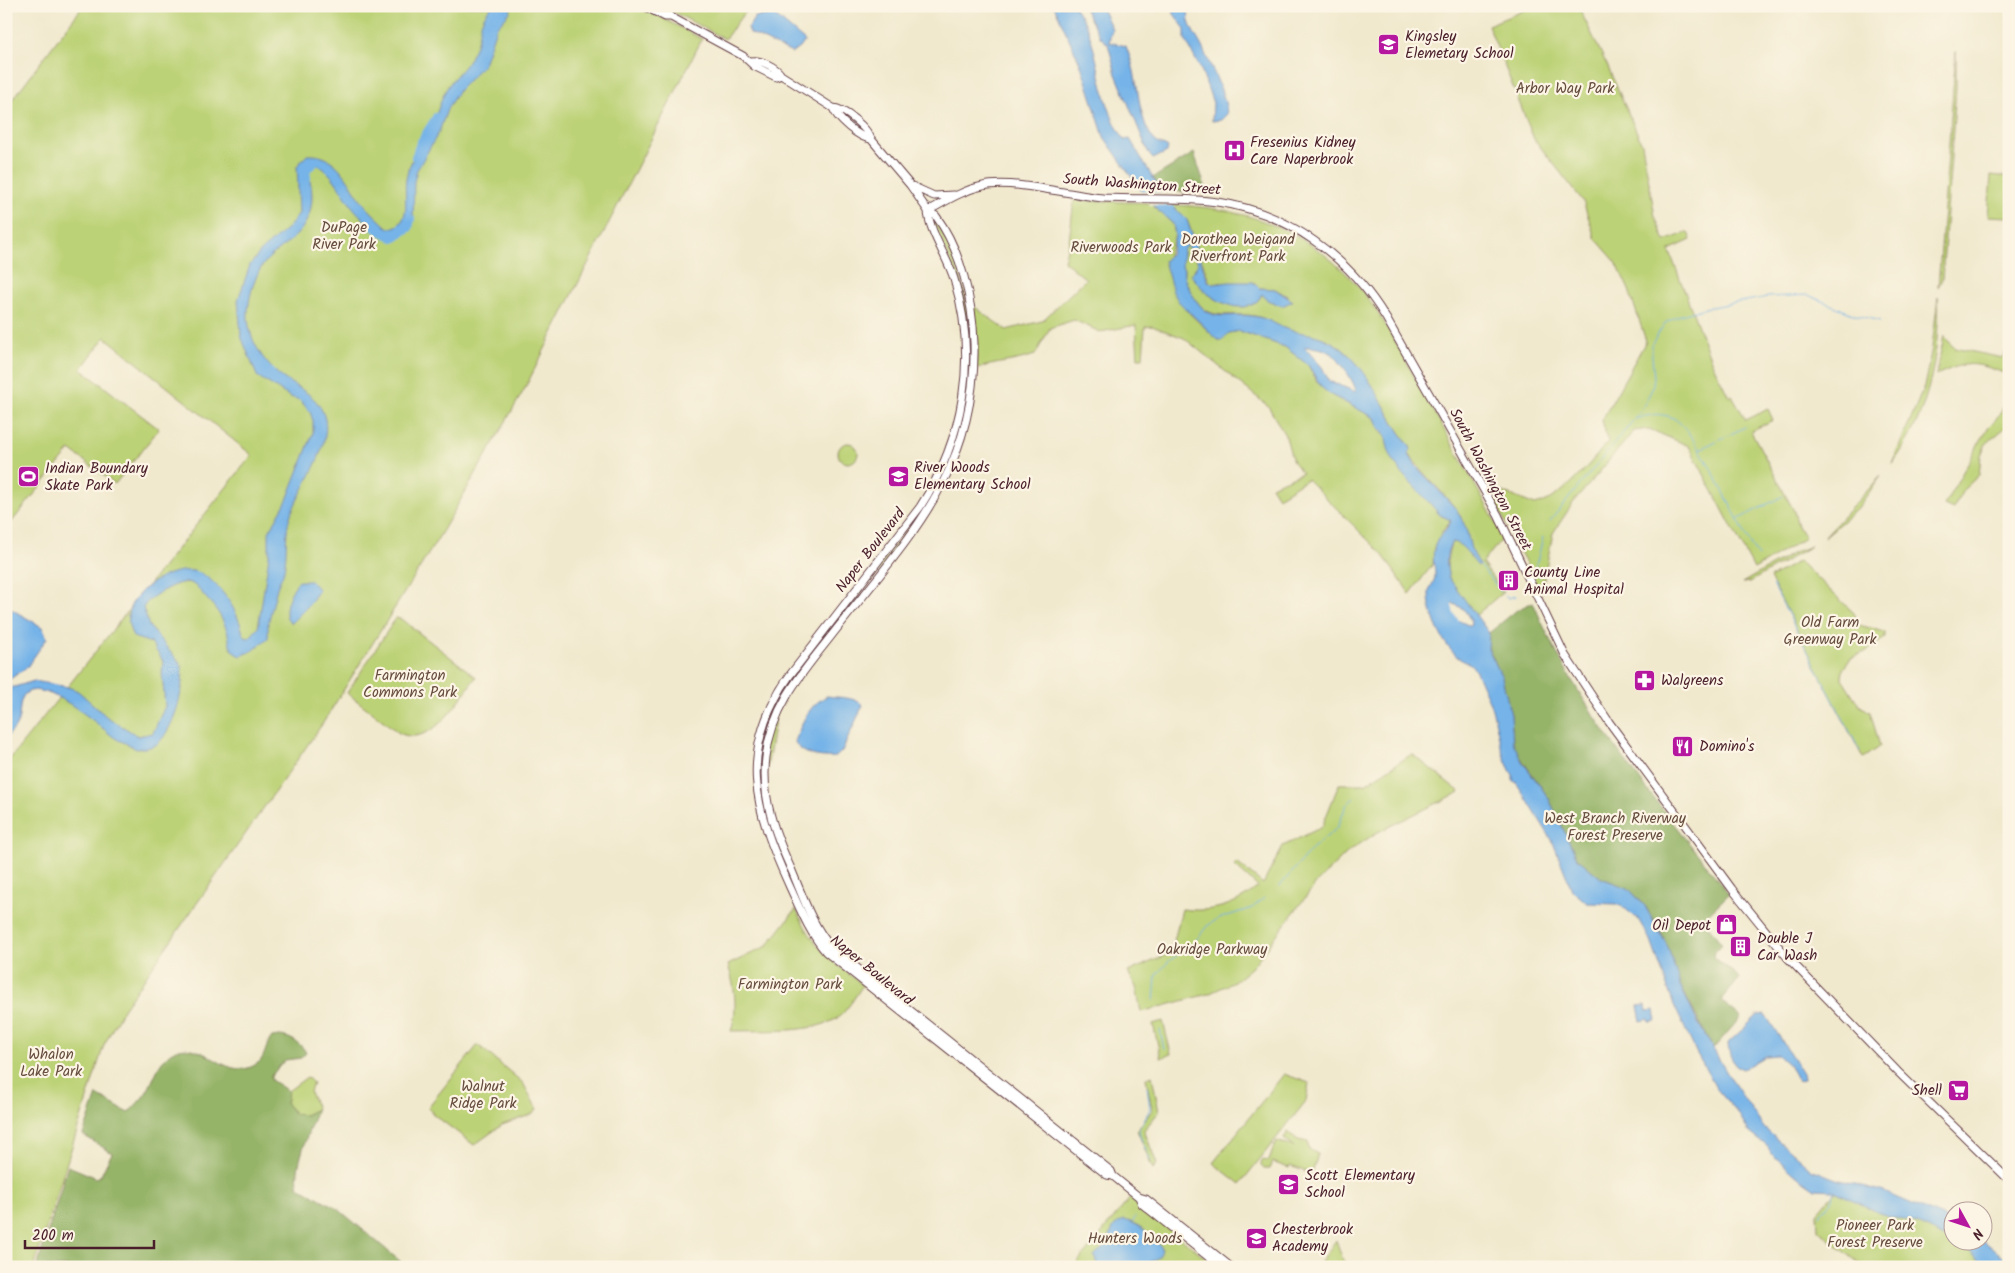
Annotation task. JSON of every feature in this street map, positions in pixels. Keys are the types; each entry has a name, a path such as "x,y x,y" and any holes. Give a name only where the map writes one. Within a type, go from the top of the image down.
{"main road":[{"path":"644,6 665,17 670,17"},
{"path":"657,6 668,12 670,17"},
{"name":"Naper Boulevard","path":"670,17 751,61 754,66 776,77 781,75 833,108 839,108 868,133 910,185 928,212 936,216 945,232 962,273 969,300 973,327 974,367 967,420 948,475 932,503 801,673 782,704 767,745 764,775 766,802 777,838 811,915 831,947 1111,1171 1113,1176 1139,1197 1146,1199 1231,1267"},
{"name":"South Washington Street","path":"928,212 957,195 983,186 1000,184 1071,195 1223,203 1254,210 1274,218 1325,248 1362,283 1386,318 1484,490 1565,654 1608,722 1732,889 1787,956 1898,1072 2009,1180"},
{"path":"910,185 934,196 957,195"},
{"name":"Naper Boulevard","path":"1139,1197 1142,1204 1222,1267"}],"green space":[{"name":"DuPage River Park","path":"83,6 640,6 702,39 524,390 442,532 323,723 123,1009 104,1045 34,1267 6,1267 6,764 252,455 105,337 81,369 159,429 115,484 70,450 6,529 6,108"},
{"path":"662,6 749,6 725,39"},
{"name":"Arbor Way Park","path":"1535,6 1578,6 1642,144 1655,216 1665,241 1688,232 1691,240 1669,250 1712,363 1729,397 1732,395 1746,420 1768,409 1773,420 1751,431 1794,511 1798,526 1805,538 1754,569 1689,446 1649,429 1634,431 1573,503 1553,533 1541,593 1487,486 1535,505 1556,495 1576,479 1608,442 1602,420 1646,341 1629,290 1616,262 1595,238 1583,201 1534,139 1488,25"},
{"path":"1956,51 1956,88 1942,279 1938,287"},
{"path":"1194,153 1207,192 1163,191 1153,178"},
{"path":"1991,175 2009,177 2009,217 1988,216"},
{"name":"Riverwoods Park","path":"1074,200 1150,203 1173,224 1175,235 1165,264 1189,313 1216,338 1240,331 1285,347 1308,365 1317,382 1331,395 1375,418 1381,432 1386,436 1388,447 1397,465 1409,481 1432,503 1436,511 1451,521 1441,533 1434,548 1433,564 1410,594 1382,554 1307,479 1278,497 1271,486 1302,473 1293,462 1286,437 1268,406 1184,338 1152,326 1145,327 1143,358 1138,358 1136,325 1100,332 1074,320 1050,328 1035,355 976,369 977,341 972,305 1006,330 1042,321 1086,279 1064,261 1069,241"},
{"name":"Dorothea Weigand Riverfront Park","path":"1172,205 1230,212 1257,219 1282,229 1306,242 1329,258 1350,277 1369,300 1390,332 1504,537 1482,563 1503,592 1475,616 1449,578 1447,570 1450,547 1462,519 1457,510 1414,461 1408,452 1410,446 1391,419 1365,374 1355,361 1330,341 1314,335 1286,329 1259,317 1217,314 1203,308 1184,278 1182,266 1183,250 1188,244 1195,252 1198,264 1191,275 1213,297 1228,304 1244,307 1257,301 1262,294 1289,297 1275,289 1259,288 1255,283 1210,283 1187,220"},
{"path":"935,220 945,236 952,253 963,288 967,306 971,362 959,290 948,257 932,222"},
{"path":"1938,297 1937,341 1929,385 1915,427 1892,464 1924,387 1932,348"},
{"path":"1944,336 1954,348 2003,358 2009,345 2009,375 1988,367 1972,364 1957,367 1936,375"},
{"path":"2009,378 2007,426 1986,444 1981,455 1979,475 1963,490 1953,509 1944,505 1989,426 2001,414"},
{"path":"844,443 852,443 858,449 858,457 852,463 844,463 838,457 838,449"},
{"path":"952,453 944,476 918,521 903,543 837,624 861,589 926,504"},
{"path":"1881,476 1857,509 1824,537"},
{"path":"1811,546 1750,582 1742,583 1795,552"},
{"name":"Old Farm Greenway Park","path":"1799,561 1854,613 1859,625 1885,632 1885,638 1865,652 1851,658 1843,669 1842,678 1859,705 1870,712 1880,746 1863,758 1770,578"},
{"name":"West Branch Riverway Forest Preserve","path":"1533,602 1551,642 1572,681 1596,718 1647,790 1729,894 1703,919 1722,944 1715,952 1714,957 1740,978 1721,1001 1741,1017 1713,1049 1680,985 1661,932 1645,906 1628,888 1601,878 1577,858 1548,797 1518,754 1513,742 1511,715 1496,664 1488,648 1489,633 1517,610"},
{"name":"Farmington Commons Park","path":"396,618 401,619 476,677 444,719 434,728 423,734 411,736 399,733 347,693"},
{"path":"823,637 777,708 763,794 761,770 763,748 775,709 796,673"},
{"name":"Oakridge Parkway","path":"1412,754 1460,792 1376,833 1348,852 1318,881 1252,967 1234,982 1208,994 1141,1012 1136,987 1128,972 1171,953 1182,909 1203,910 1222,907 1249,894 1258,887 1235,866 1237,863 1263,884 1283,846 1322,827 1339,784 1365,784"},
{"name":"Farmington Park","path":"796,909 816,944 841,968 863,985 843,1013 825,1024 799,1029 731,1031 735,998 728,965 767,946"},
{"path":"1163,1021 1171,1054 1161,1058 1153,1024"},
{"path":"280,1036 296,1042 306,1053 301,1058 285,1060 271,1076 271,1080 288,1091 286,1104 295,1114 305,1115 317,1109 300,1160 298,1170 299,1187 337,1208 407,1267 37,1267 68,1166 97,1178 101,1175 112,1153 83,1135 97,1095 128,1113 146,1093 161,1063 170,1053 187,1048 197,1050 227,1066 237,1069 247,1068 261,1060 272,1037"},
{"name":"Walnut Ridge Park","path":"478,1045 523,1083 537,1109 533,1114 502,1125 474,1145 433,1114 428,1107"},
{"path":"1284,1074 1309,1083 1306,1101 1240,1184 1213,1163"},
{"path":"1152,1075 1159,1112 1144,1130 1157,1164 1153,1169 1137,1130 1152,1110 1146,1078"},
{"path":"307,1077 313,1083 310,1092 317,1109 305,1115 295,1114 286,1104 288,1091"},
{"path":"1288,1132 1298,1140 1308,1142 1308,1149 1318,1154 1312,1174 1272,1162 1269,1169 1264,1169 1261,1166 1262,1160 1269,1161 1276,1141 1294,1147 1284,1139"},
{"name":"Pioneer Park Forest Preserve","path":"1838,1188 1882,1203 1942,1234 1942,1250 1972,1250 2005,1267 1864,1267 1818,1230 1817,1213"},
{"name":"Hunters Woods","path":"1131,1197 1217,1267 1074,1267"},
{"path":"1336,1240 1343,1260 1348,1267 1318,1267"}],"water":[{"path":"492,6 512,6 510,12 496,28 484,64 459,90 448,107 439,132 417,170 414,182 413,222 393,238 382,232 359,215 333,178 314,163 305,167 309,177 312,196 309,215 305,224 292,239 266,261 255,280 248,314 251,335 261,354 275,371 308,394 318,404 325,419 326,430 320,455 289,521 284,570 268,622 268,638 254,650 241,656 237,654 231,648 228,632 213,605 192,584 188,582 177,584 155,596 143,608 149,626 180,663 182,671 181,693 174,717 164,737 156,745 136,749 115,738 58,697 35,690 23,696 18,722 6,738 9,708 8,696 11,688 34,681 68,687 78,691 107,717 138,736 153,733 165,706 162,673 163,661 151,643 133,637 128,615 134,600 159,578 180,571 200,573 211,580 222,591 231,604 245,637 249,638 258,628 269,556 269,532 287,500 313,433 313,421 310,412 300,400 290,397 257,376 241,336 238,300 250,265 261,251 290,226 299,213 297,166 307,155 326,158 334,163 346,176 364,204 386,226 390,228 402,221 406,208 405,186 410,164 434,118 446,89 470,58 477,41 481,23"},
{"path":"1054,6 1074,6 1084,21 1111,115 1117,128 1125,140 1130,139 1153,178 1172,205 1187,220 1208,281 1213,284 1253,282 1259,288 1275,289 1293,301 1282,306 1267,300 1262,294 1257,301 1244,307 1228,305 1220,301 1205,291 1191,275 1198,264 1195,252 1189,250 1188,244 1183,250 1182,266 1186,282 1197,302 1204,310 1212,314 1219,316 1246,315 1262,318 1286,329 1323,338 1338,346 1363,371 1410,446 1411,450 1408,453 1416,466 1457,510 1466,528 1471,549 1480,565 1478,566 1460,545 1452,542 1448,550 1447,559 1449,578 1489,633 1488,648 1502,677 1511,715 1513,742 1522,761 1548,797 1577,858 1601,878 1628,888 1645,906 1668,947 1680,985 1696,1019 1727,1073 1764,1128 1811,1169 1836,1179 1882,1191 1942,1217 1942,1236 1920,1225 1879,1213 1833,1190 1815,1189 1799,1178 1773,1155 1767,1146 1749,1132 1740,1116 1716,1088 1696,1052 1673,1003 1651,941 1638,919 1616,904 1587,903 1572,890 1552,840 1516,782 1513,781 1513,775 1504,755 1494,715 1477,673 1472,665 1460,659 1454,653 1442,638 1431,610 1429,592 1435,575 1433,552 1435,544 1451,521 1439,514 1398,468 1388,448 1386,436 1378,426 1375,418 1331,395 1322,388 1308,365 1285,347 1240,331 1229,333 1223,340 1218,340 1179,302 1173,292 1164,261 1171,253 1175,235 1173,224 1149,202 1104,137 1081,65","holes":["1304,347 1328,351 1334,355 1350,377 1356,392 1329,381 1322,367","1452,603 1464,609 1471,621 1470,626 1451,617 1448,607"]},
{"path":"1083,6 1101,6 1112,29 1109,42 1126,46 1135,74 1144,122 1155,141 1168,148 1167,152 1153,159 1149,154 1116,74 1108,44 1100,37"},
{"path":"1173,6 1190,6 1190,23 1214,72 1224,98 1227,114 1221,120 1212,121 1213,103 1202,72 1185,39 1185,29 1174,14"},
{"path":"773,14 805,41 800,48 792,53 750,33 748,28 755,17"},
{"path":"299,581 311,581 319,590 308,606 291,623 286,614 286,608 290,596"},
{"path":"6,606 42,627 47,638 27,667 6,682"},
{"path":"827,696 850,699 863,705 842,751 836,757 825,757 807,753 798,747 795,742 803,721 810,710"},
{"path":"1646,1005 1647,1011 1654,1010 1656,1021 1650,1022 1649,1019 1641,1021 1638,1006"},
{"path":"1765,1014 1803,1074 1804,1080 1798,1081 1790,1066 1778,1055 1765,1056 1743,1069 1736,1065 1732,1059 1728,1043 1758,1015"},
{"path":"1125,1220 1146,1231 1154,1239 1162,1248 1160,1255 1154,1261 1136,1266 1098,1267 1094,1256 1105,1246 1114,1227"},
{"path":"1992,1248 2009,1262 2009,1267 1988,1267 1968,1250 1992,1250"}],"pier":[{"path":"1141,191 1164,192 1172,206 1150,205"}],"waterway":[{"path":"415,157 420,143 436,117"},
{"path":"307,178 306,170 318,160 322,163"},
{"path":"369,219 376,229 393,238 409,228 411,219"},
{"path":"1550,521 1641,411 1652,389 1654,378 1651,345 1665,323 1678,316 1705,308 1769,297 1808,295 1855,315 1880,321"},
{"path":"1635,419 1649,415 1663,415 1673,418 1683,426 1706,459 1758,557"},
{"path":"1700,449 1745,427"},
{"path":"1737,520 1783,496"},
{"path":"1540,577 1536,566 1543,537"},
{"path":"1480,565 1501,592"},
{"path":"1773,585 1860,751"},
{"path":"1504,595 1507,598 1516,596"},
{"path":"1446,598 1450,615 1458,626"},
{"path":"8,682 13,688"},
{"path":"1280,886 1313,848 1337,828 1347,804 1354,798"},
{"path":"1154,1001 1156,975 1169,961 1193,944 1207,926 1218,919 1252,908 1264,898"},
{"path":"1160,1030 1164,1049"},
{"path":"1147,1086 1150,1109 1139,1129 1140,1136 1151,1161"},
{"path":"1819,1215 1831,1201 1833,1190"},
{"path":"1133,1222 1135,1217"}],"place":[{"name":"Kingsley Elemetary School","path":"1389,45"},
{"name":"Fresenius Kidney Care Naperbrook","path":"1234,151"},
{"name":"River Woods Elementary School","path":"898,476"},
{"name":"Indian Boundary Skate Park","path":"29,477"},
{"name":"County Line Animal Hospital","path":"1508,581"},
{"name":"Walgreens","path":"1645,680"},
{"name":"Domino's","path":"1683,746"},
{"name":"Oil Depot","path":"1727,925"},
{"name":"Double J Car Wash","path":"1741,947"},
{"name":"Shell","path":"1958,1090"},
{"name":"Scott Elementary School","path":"1289,1184"},
{"name":"Chesterbrook Academy","path":"1256,1238"}],"park label":[{"name":"Whalon Lake Park","path":"51,1062"}]}
